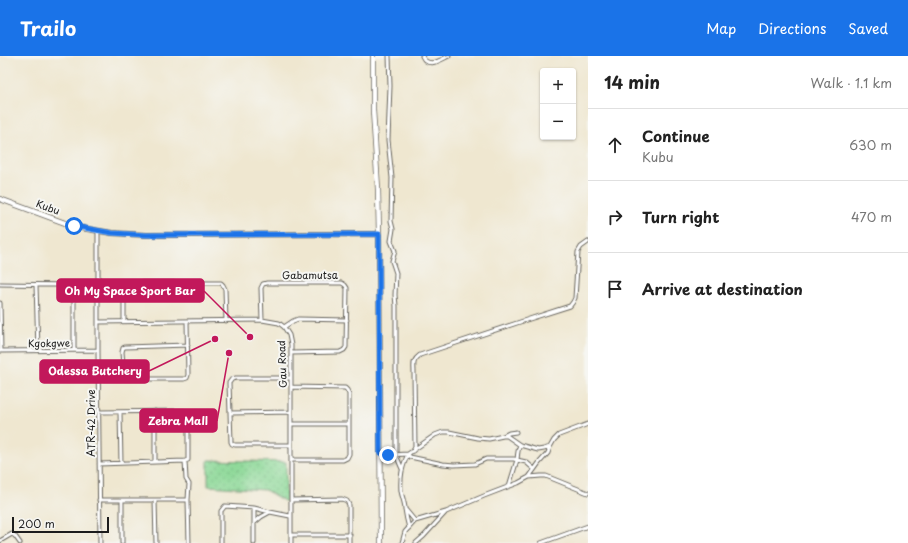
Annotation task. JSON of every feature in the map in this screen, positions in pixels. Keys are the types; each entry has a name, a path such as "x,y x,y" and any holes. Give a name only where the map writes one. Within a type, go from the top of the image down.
{"main road":[{"path":"373,56 373,110 379,223 381,543"},
{"name":"Kubu","path":"0,199 74,226 118,234 379,234"},
{"path":"367,234 375,230 379,223"}],"street":[{"path":"389,56 390,86 388,140 392,178 391,221 393,229 391,242 394,251 392,261 396,273 396,455 402,469"},
{"path":"422,56 424,60 430,63 437,62 449,56"},
{"name":"ATR-42 Drive","path":"98,231 100,543"},
{"path":"413,451 415,447 415,359 420,355 570,306 575,298 578,252 581,247 588,242"},
{"path":"124,321 124,292 128,285 136,283 221,284 225,289 226,321"},
{"path":"0,284 71,285 74,288 74,350"},
{"name":"Gabamutsa","path":"262,320 261,288 263,284 345,284 347,288 347,320 346,347 344,350 340,352 291,353"},
{"path":"36,285 38,350"},
{"path":"0,302 1,351"},
{"name":"Gau Road","path":"98,322 262,320 273,322 284,327 289,335 291,353 291,543"},
{"path":"284,327 293,321 298,320 347,320"},
{"path":"98,379 187,378 188,321"},
{"path":"124,378 123,348 188,345"},
{"name":"Kgokgwe","path":"1,351 98,350"},
{"path":"291,378 236,378 232,379 229,383 232,444 291,445"},
{"path":"291,387 345,388 349,394 349,454 347,458 343,460 291,460"},
{"path":"99,412 184,411 188,414 188,460 185,461 186,478 189,484 189,543"},
{"path":"120,412 121,463"},
{"path":"154,412 155,462"},
{"path":"230,413 291,412"},
{"path":"291,424 349,424"},
{"path":"529,477 548,453 554,440 559,435 588,424"},
{"path":"380,453 388,455 408,454 435,435 443,432 484,439 516,432"},
{"path":"503,436 507,436 520,445 538,450 550,447"},
{"path":"509,486 518,460 517,451 520,445"},
{"path":"408,454 410,457 454,465 475,464 486,459 518,460 526,462 534,470"},
{"path":"408,454 402,469 401,491 409,528"},
{"path":"99,464 185,461"},
{"path":"402,543 406,532 416,521 446,512 518,483 529,477 546,476 588,493"},
{"path":"99,500 188,500"},
{"path":"155,500 156,543"},
{"path":"291,500 344,500 349,505 349,543"},
{"path":"122,501 122,543"},
{"path":"221,543 221,516 225,506 254,508 290,516"},
{"path":"254,508 254,543"},
{"path":"405,509 416,521"},
{"path":"254,523 270,512"},
{"path":"416,543 446,512"},
{"path":"541,543 588,526"},
{"path":"0,541 12,534 20,543"},
{"path":"291,535 350,535"}],"green space":[{"path":"208,460 286,462 286,502 265,490 208,486"}],"place":[{"name":"Oh My Space Sport Bar","path":"250,337"},
{"name":"Odessa Butchery","path":"215,339"},
{"name":"Zebra Mall","path":"229,353"}],"route":[{"path":"74,226 129,235 379,234 380,453 388,455"}]}
